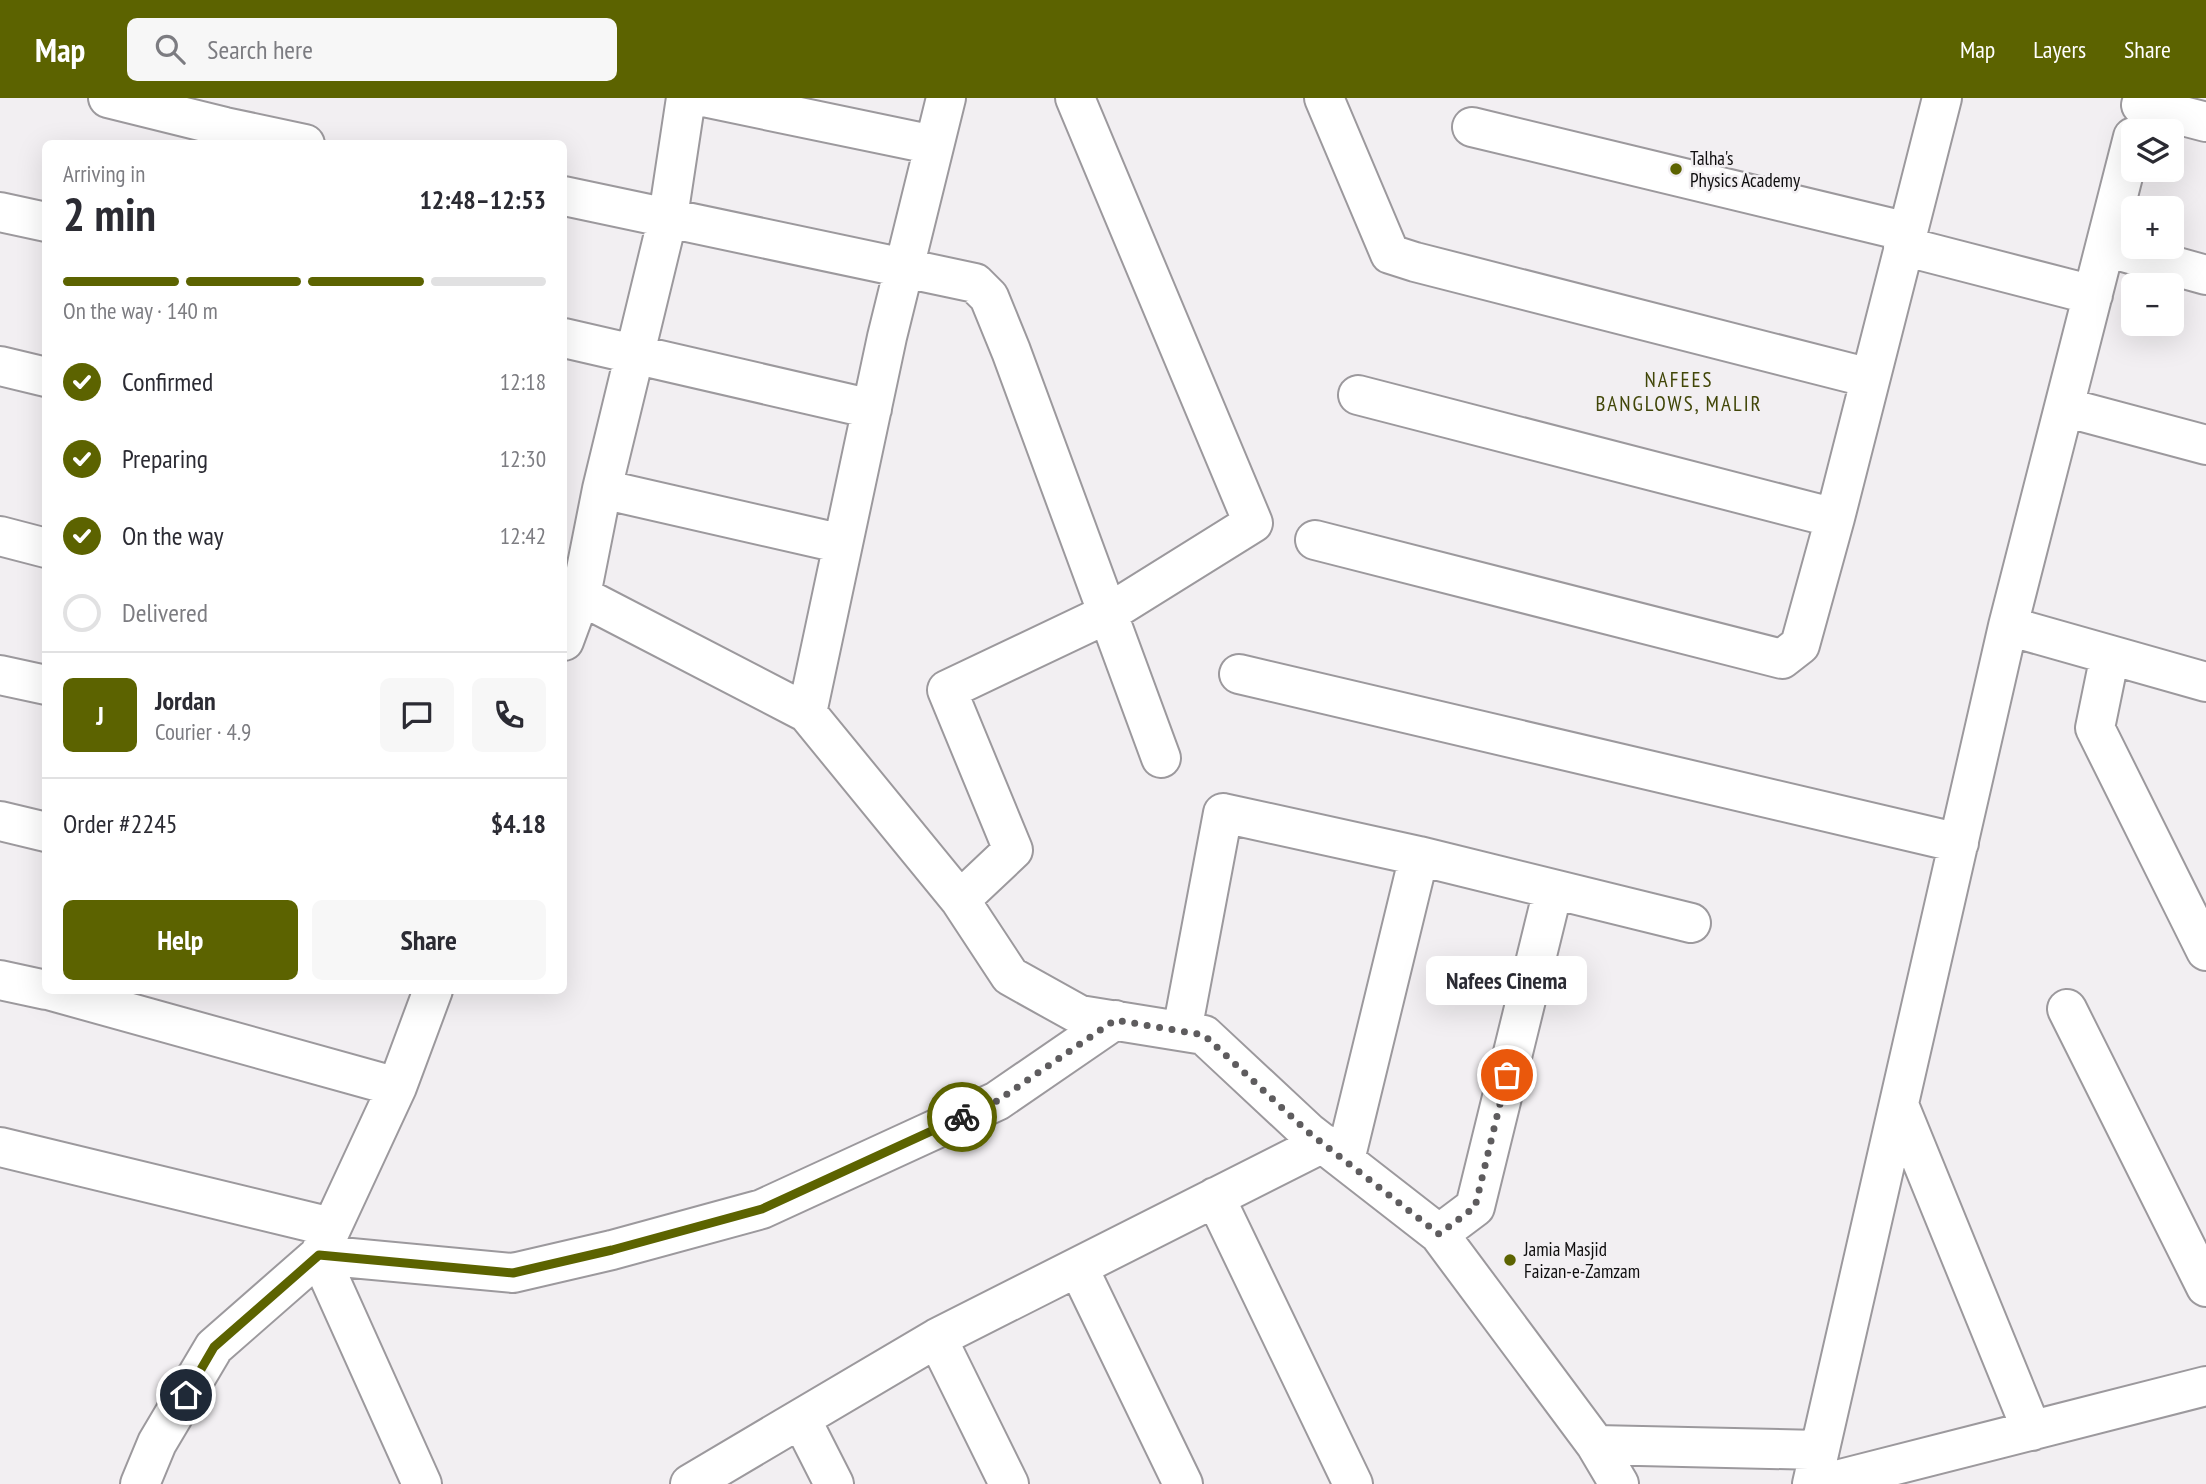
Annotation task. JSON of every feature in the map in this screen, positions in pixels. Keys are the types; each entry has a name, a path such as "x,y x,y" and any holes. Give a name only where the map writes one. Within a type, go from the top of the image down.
{"street":[{"path":"108,98 227,123 290,140"},
{"path":"567,622 572,591 601,489 668,218 686,98"},
{"path":"708,98 934,145"},
{"path":"807,713 904,267 946,98"},
{"path":"960,900 1013,850 947,690 1107,614 1253,523 1075,98"},
{"path":"1324,98 1390,254 1870,378"},
{"path":"1315,540 1782,659 1800,645 1942,98"},
{"path":"1817,1473 2008,626 2138,118 2206,122"},
{"path":"1472,127 1905,239 2093,295"},
{"path":"567,197 975,283 989,297 1161,758"},
{"path":"0,212 42,221"},
{"path":"2105,247 2206,275"},
{"path":"567,339 872,409"},
{"path":"0,366 42,376"},
{"path":"1358,395 1835,518"},
{"path":"2064,407 2206,444"},
{"path":"601,489 843,544"},
{"path":"0,536 42,547"},
{"path":"572,591 807,713 960,900 1010,976 1080,1014 1204,1035 1334,1151 1439,1234 1596,1445 1619,1484"},
{"path":"2008,626 2206,682"},
{"path":"2110,655 2095,728 2206,951"},
{"path":"1239,674 1959,843"},
{"path":"0,675 42,684"},
{"path":"1182,1031 1223,813 1419,856 1692,923"},
{"path":"0,821 42,831"},
{"path":"1334,1151 1419,856"},
{"path":"1439,1234 1475,1207 1553,890"},
{"path":"0,980 42,989"},
{"path":"61,994 397,1087"},
{"path":"140,1484 157,1443 214,1347 325,1241 397,1087 432,994"},
{"path":"2067,1009 2206,1287"},
{"path":"0,1147 325,1241 513,1273 612,1250 762,1209 997,1101 1115,1020"},
{"path":"1899,1105 2032,1431"},
{"path":"690,1484 937,1338 1216,1197 1334,1151"},
{"path":"1216,1197 1353,1484"},
{"path":"325,1241 422,1484"},
{"path":"1078,1268 1183,1484"},
{"path":"937,1338 1009,1484"},
{"path":"1596,1445 1817,1473 2032,1431 2206,1386"},
{"path":"800,1419 834,1484"}],"way so far":[{"path":"962,1117 997,1101 1115,1020 1204,1035 1308,1132 1439,1234 1475,1207 1507,1075"}],"place":[{"name":"Talha's Physics Academy","path":"1676,169"},
{"name":"Nafees Cinema","path":"1507,1075"},
{"name":"Jamia Masjid Faizan-e-Zamzam","path":"1510,1260"}],"district":[{"name":"NAFEES BANGLOWS, MALIR","path":"1679,392"}],"route":[{"path":"186,1395 214,1347 319,1255 513,1273 612,1250 762,1209 962,1117"}]}
